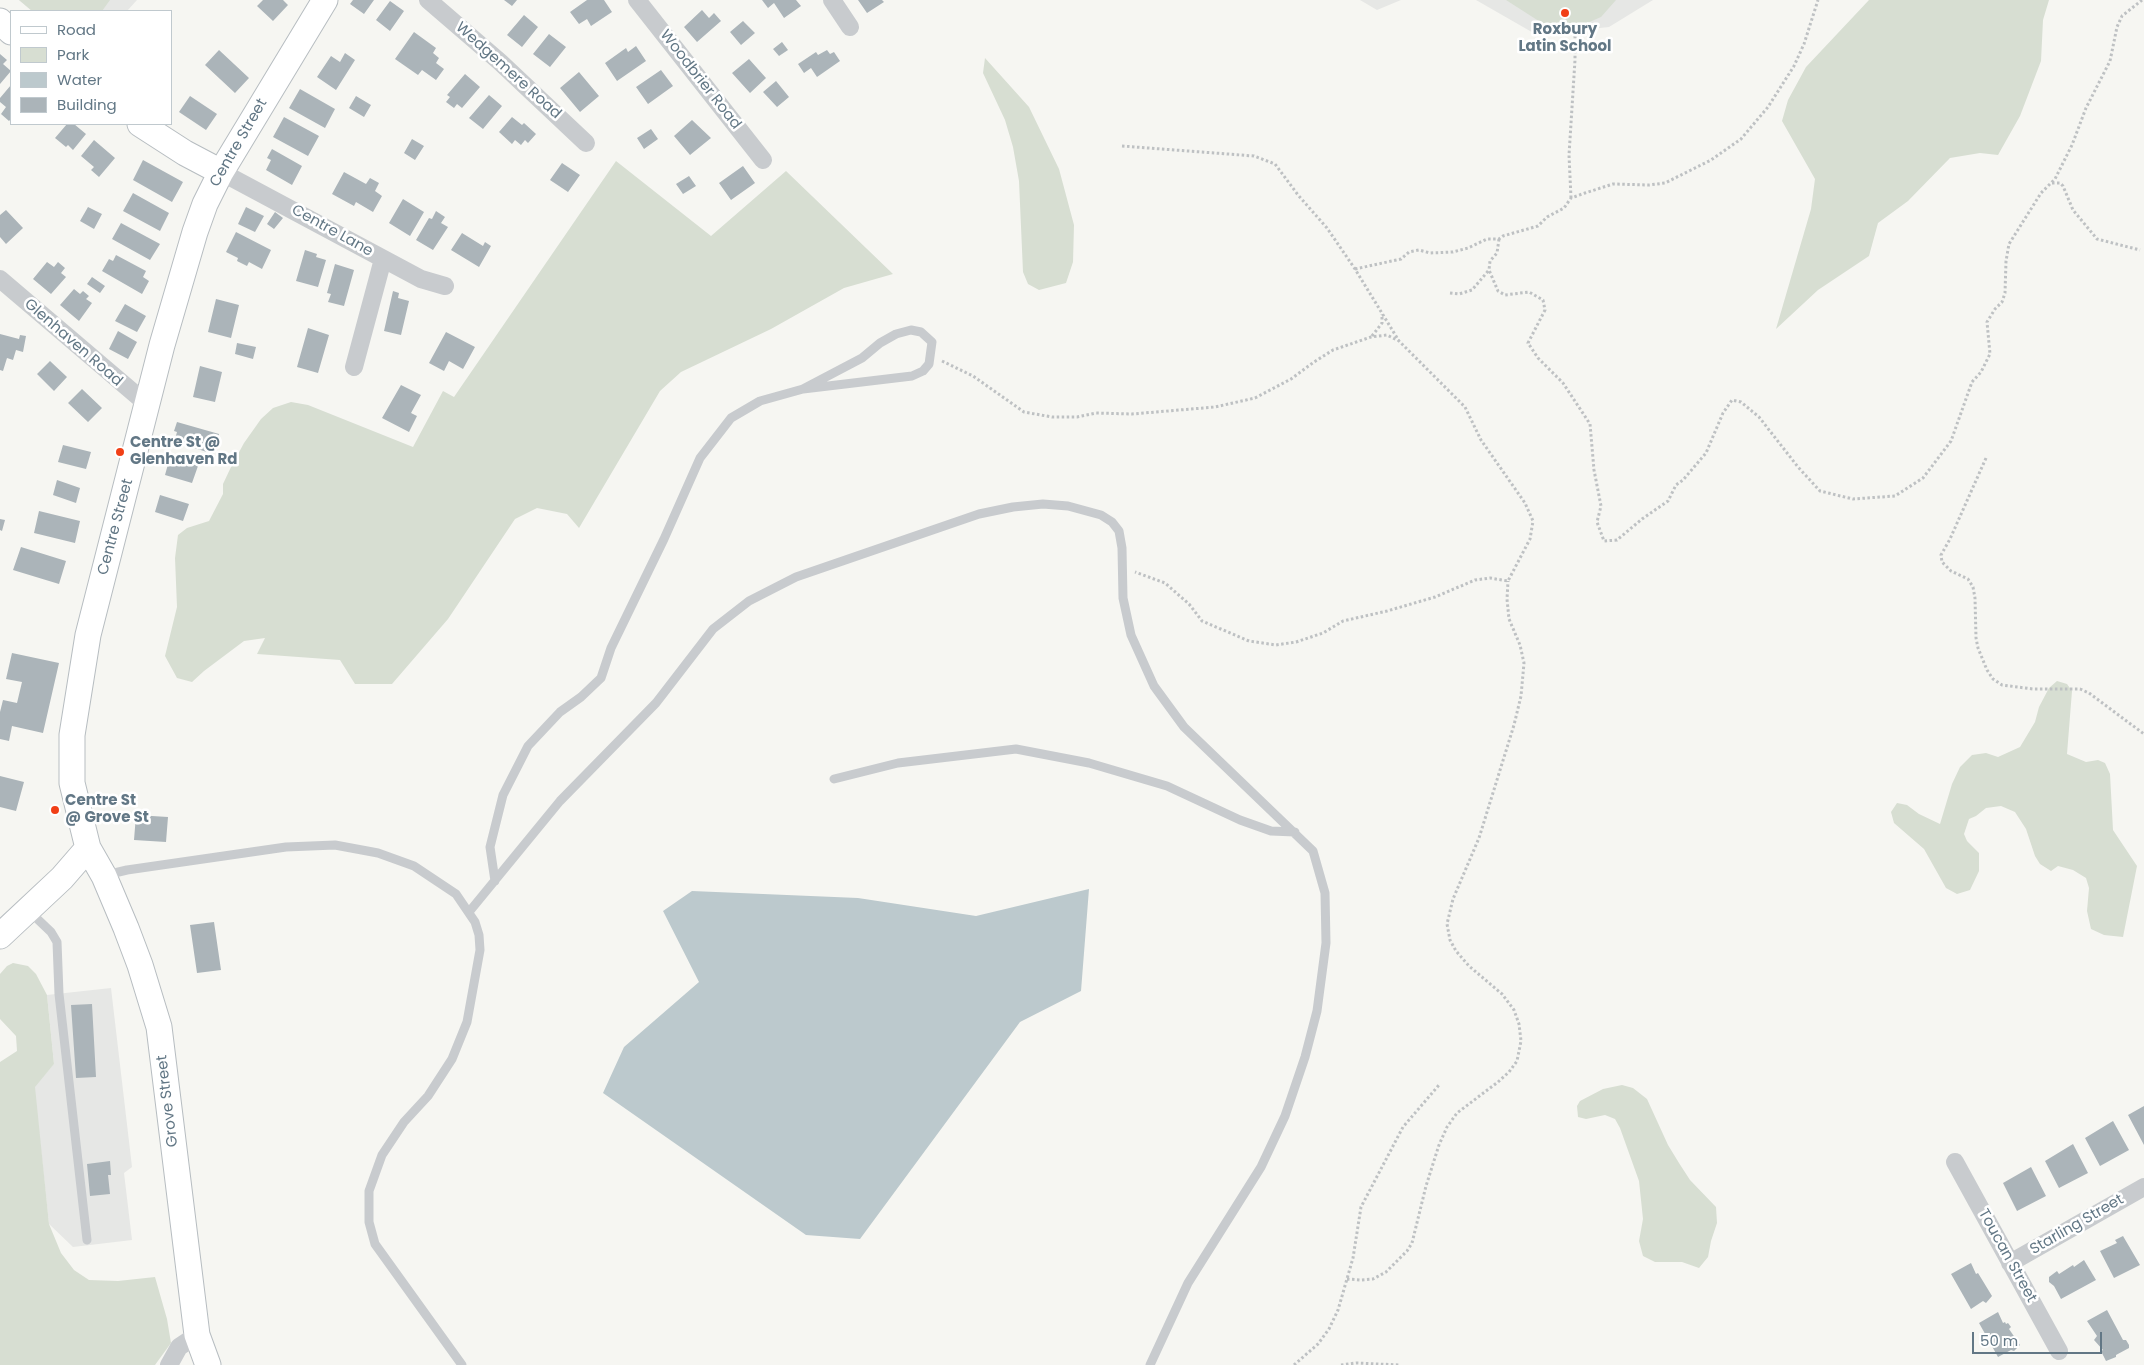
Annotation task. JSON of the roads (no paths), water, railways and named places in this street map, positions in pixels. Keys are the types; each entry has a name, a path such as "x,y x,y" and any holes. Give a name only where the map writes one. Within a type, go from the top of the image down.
{"main road":[{"name":"Centre Street","path":"88,848 72,783 72,735 88,635 185,261 205,204 221,172 325,0"},
{"path":"0,21 10,31"},
{"path":"142,125 185,153 221,172"},
{"path":"0,936 62,878 88,848"},
{"name":"Grove Street","path":"88,848 104,876 140,965 158,1027 197,1335 208,1365"}],"street":[{"name":"Wedgemere Road","path":"428,0 500,62 586,143"},
{"name":"Woodbrier Road","path":"637,0 763,160"},
{"path":"832,0 850,27"},
{"name":"Centre Lane","path":"221,172 421,279 445,286"},
{"path":"354,367 383,259"},
{"name":"Glenhaven Road","path":"0,279 148,405"},
{"name":"Toucan Street","path":"1954,1162 2058,1351"},
{"name":"Starling Street","path":"2010,1263 2144,1187"},
{"path":"169,1365 179,1347 197,1335"}],"lane":[{"path":"495,881 490,847 503,795 528,746 560,712 581,697 601,678 611,648 664,539 700,458 731,418 760,401 804,389 912,376 923,371 929,364 932,342 928,336 921,332 910,330 896,334 880,343 862,358 804,389"},
{"path":"469,912 560,802 656,704 713,629 749,601 796,577 979,514 1013,507 1043,504 1068,506 1089,511 1101,515 1112,522 1119,531 1123,567 1123,598 1131,635 1154,686 1184,727 1314,851 1325,893 1326,943 1317,1011 1305,1057 1285,1116 1261,1167 1188,1283 1150,1365"},
{"path":"834,779 898,762 1016,749 1089,763 1167,786 1240,820 1271,831 1295,832"},
{"path":"104,876 127,870 286,847 335,845 378,853 414,866 456,894 475,922 479,935 480,950 466,1022 452,1059 428,1096 404,1122 382,1155 369,1191 369,1222 375,1244 462,1365"},
{"path":"28,910 51,932 56,942 58,994 87,1240"}],"water":[{"path":"1089,889 1081,991 1020,1022 860,1239 806,1235 603,1093 624,1047 699,982 663,911 692,891 858,898 976,916"}],"place":[{"name":"Roxbury Latin School","path":"1565,13"},
{"name":"Centre St @ Glenhaven Rd","path":"120,452"},
{"name":"Centre St @ Grove St","path":"55,810"}]}
